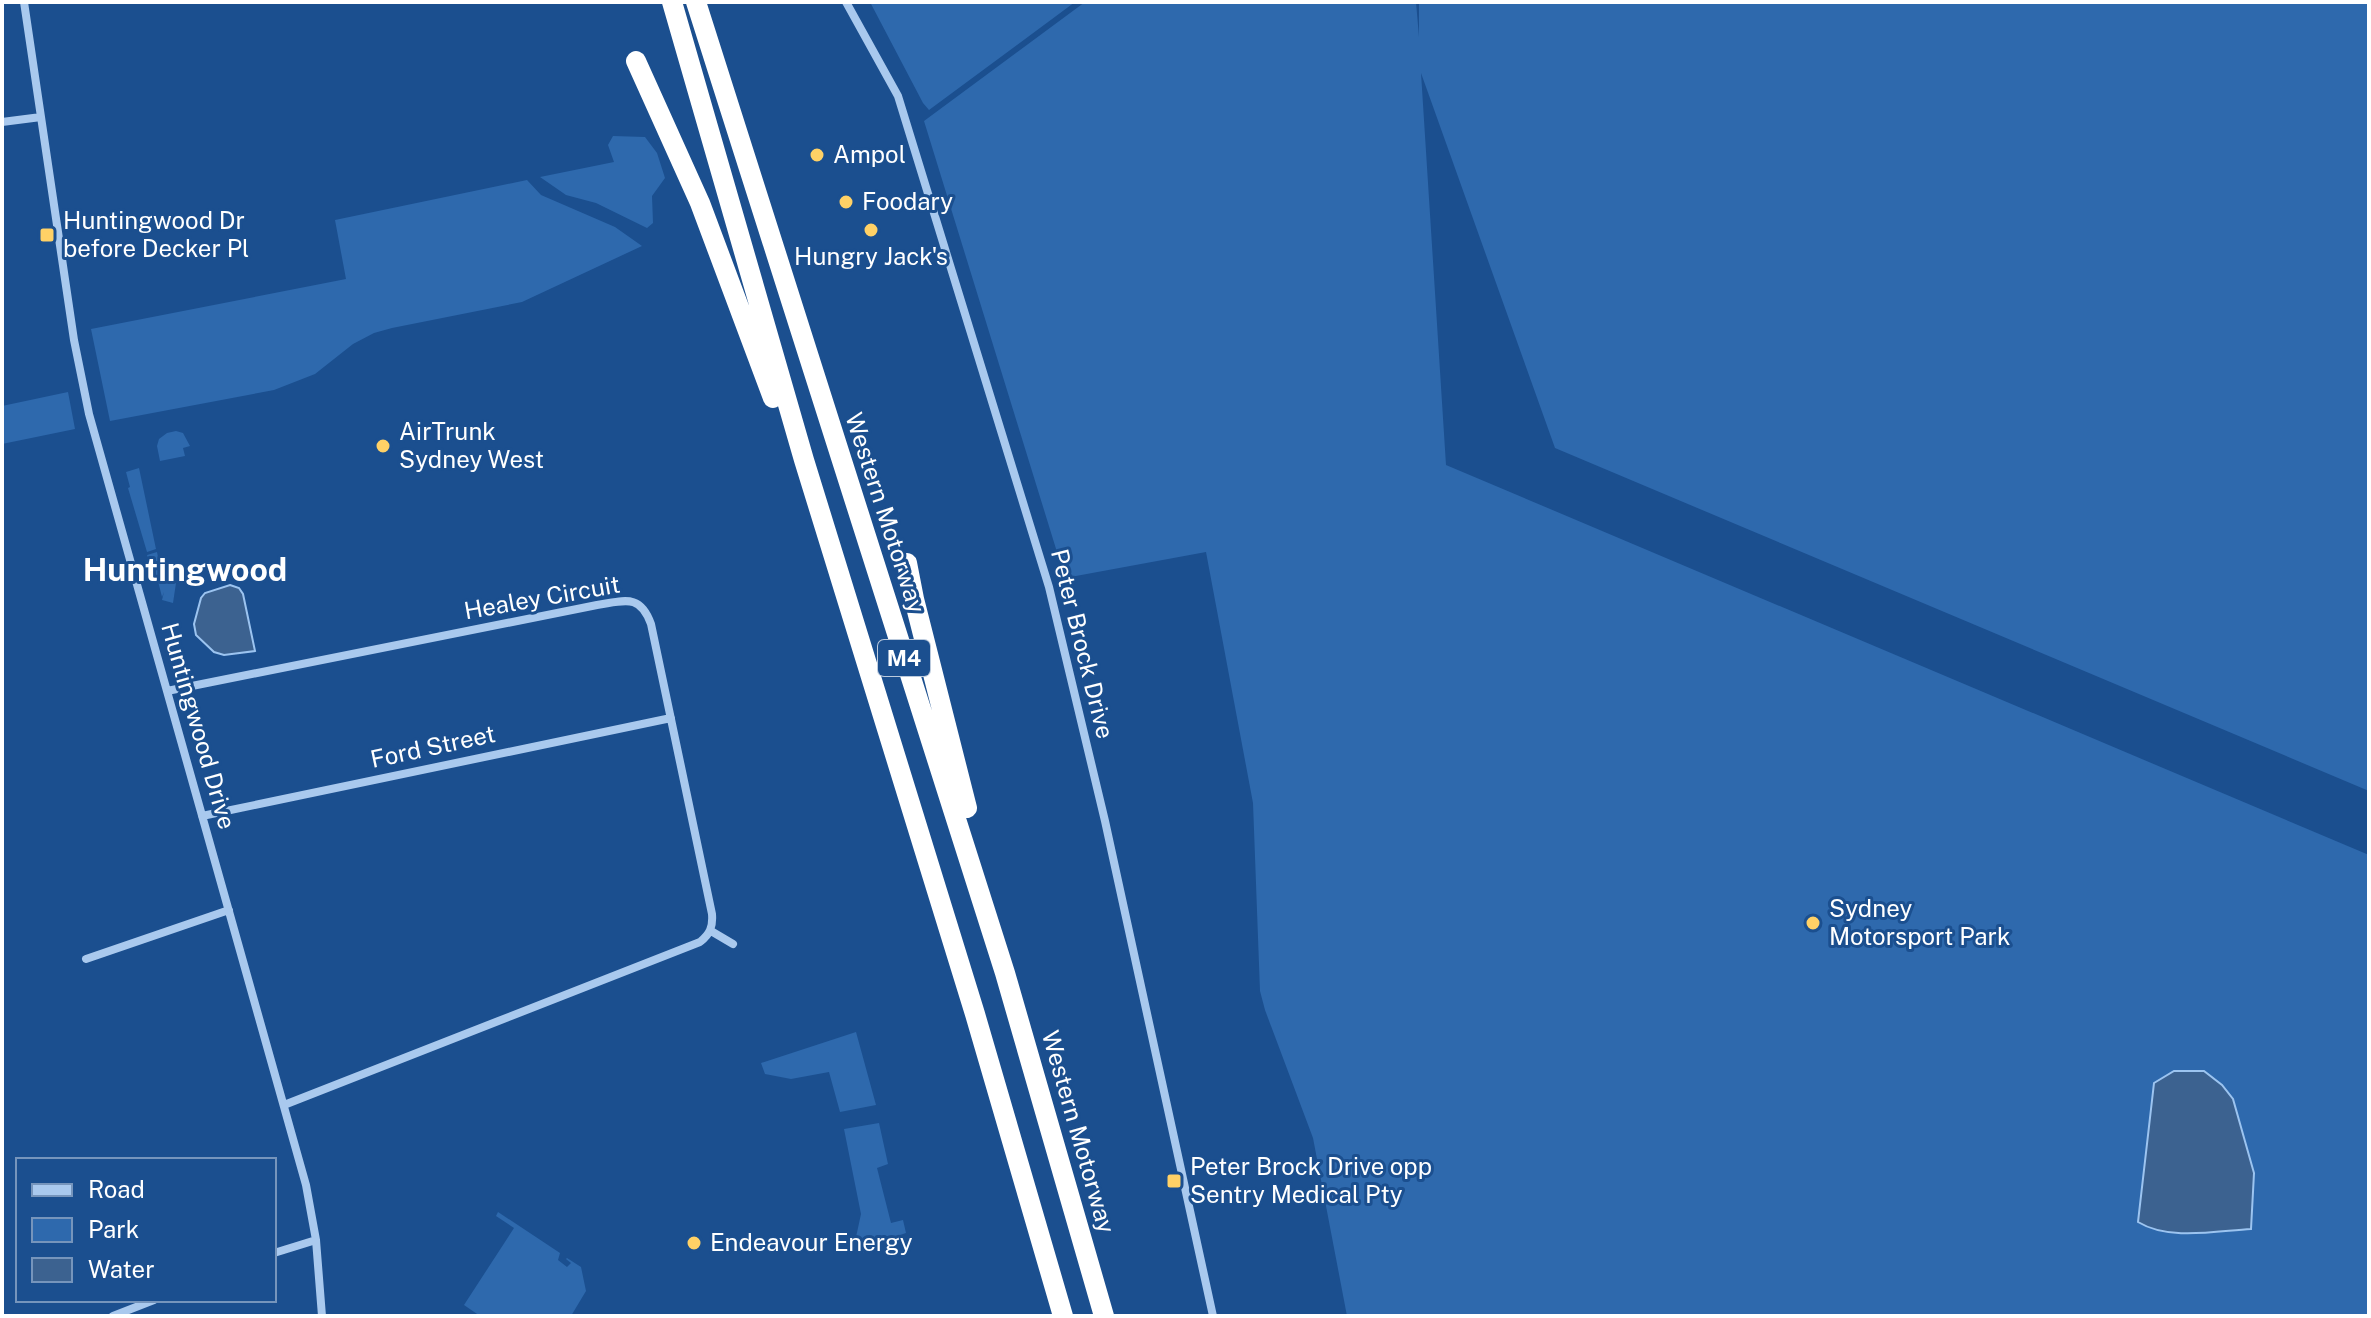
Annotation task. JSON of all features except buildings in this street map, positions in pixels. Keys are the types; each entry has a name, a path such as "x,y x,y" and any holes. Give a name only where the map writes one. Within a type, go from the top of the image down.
{"highway":[{"name":"M4","path":"672,2 804,460 971,999 1063,1316"},
{"name":"Western Motorway","path":"696,2 1005,973 1104,1316"},
{"path":"636,61 700,203 793,454 804,460"},
{"path":"907,563 954,764 985,872 1005,973"}],"street":[{"name":"Huntingwood Drive","path":"24,2 74,340 89,414 306,1185 316,1240 322,1316"},
{"name":"Peter Brock Drive","path":"846,2 898,96 1049,587 1115,864 1213,1316"},
{"path":"2,122 41,117"},
{"name":"Healey Circuit","path":"167,691 597,605 629,601 639,603 646,610 651,624 712,914 711,931"},
{"name":"Ford Street","path":"202,816 671,718"},
{"path":"86,959 229,910"},
{"path":"284,1105 700,942 711,931 733,944"},
{"path":"276,1252 316,1240"},
{"path":"113,1316 149,1302"}],"green space":[{"path":"870,2 1075,2 929,110"},
{"path":"1085,2 1416,2 1419,37 1419,2 2369,2 2369,791 1555,448 1421,73 1446,465 2369,855 2369,1316 1347,1316 1313,1138 1260,991 1253,803 1206,552 1065,578 924,121"},
{"path":"613,136 645,137 657,153 665,178 652,196 653,223 647,228 596,203 566,195 540,177 614,162 608,145"},
{"path":"527,180 541,195 615,227 642,246 522,302 374,333 353,344 315,374 274,390 110,421 91,329 346,279 335,220"},
{"path":"68,392 75,429 2,444 2,406"},
{"path":"176,431 183,433 190,446 183,448 185,456 160,461 159,439"},
{"path":"139,468 156,549 147,552 126,472"},
{"path":"157,552 160,568 173,565 176,583 173,603 162,600 164,592 162,597 147,555"},
{"path":"856,1032 876,1105 840,1112 829,1072 791,1079 765,1074 761,1063"},
{"path":"879,1123 888,1164 877,1168 891,1223 903,1220 906,1233 897,1236 899,1244 888,1247 885,1239 866,1244 868,1251 861,1253 853,1251 861,1214 844,1129"},
{"path":"498,1212 560,1253 558,1260 567,1267 571,1263 567,1258 581,1267 586,1291 571,1316 480,1316 464,1305 514,1228 496,1216"}],"water":[{"path":"230,585 239,588 243,594 255,651 224,655 214,652 196,635 194,624 201,598 205,593"},
{"path":"2174,1071 2204,1071 2222,1085 2233,1099 2254,1173 2251,1229 2178,1233 2150,1228 2138,1222 2154,1083"}],"place":[{"name":"Ampol","path":"817,155"},
{"name":"Foodary","path":"846,202"},
{"name":"Hungry Jack's","path":"871,230"},
{"name":"Huntingwood Dr before Decker Pl","path":"47,235"},
{"name":"AirTrunk Sydney West","path":"383,446"},
{"name":"Sydney Motorsport Park","path":"1813,923"},
{"name":"Peter Brock Drive opp Sentry Medical Pty","path":"1174,1181"},
{"name":"Endeavour Energy","path":"694,1243"}],"district":[{"name":"Huntingwood","path":"185,570"}]}
